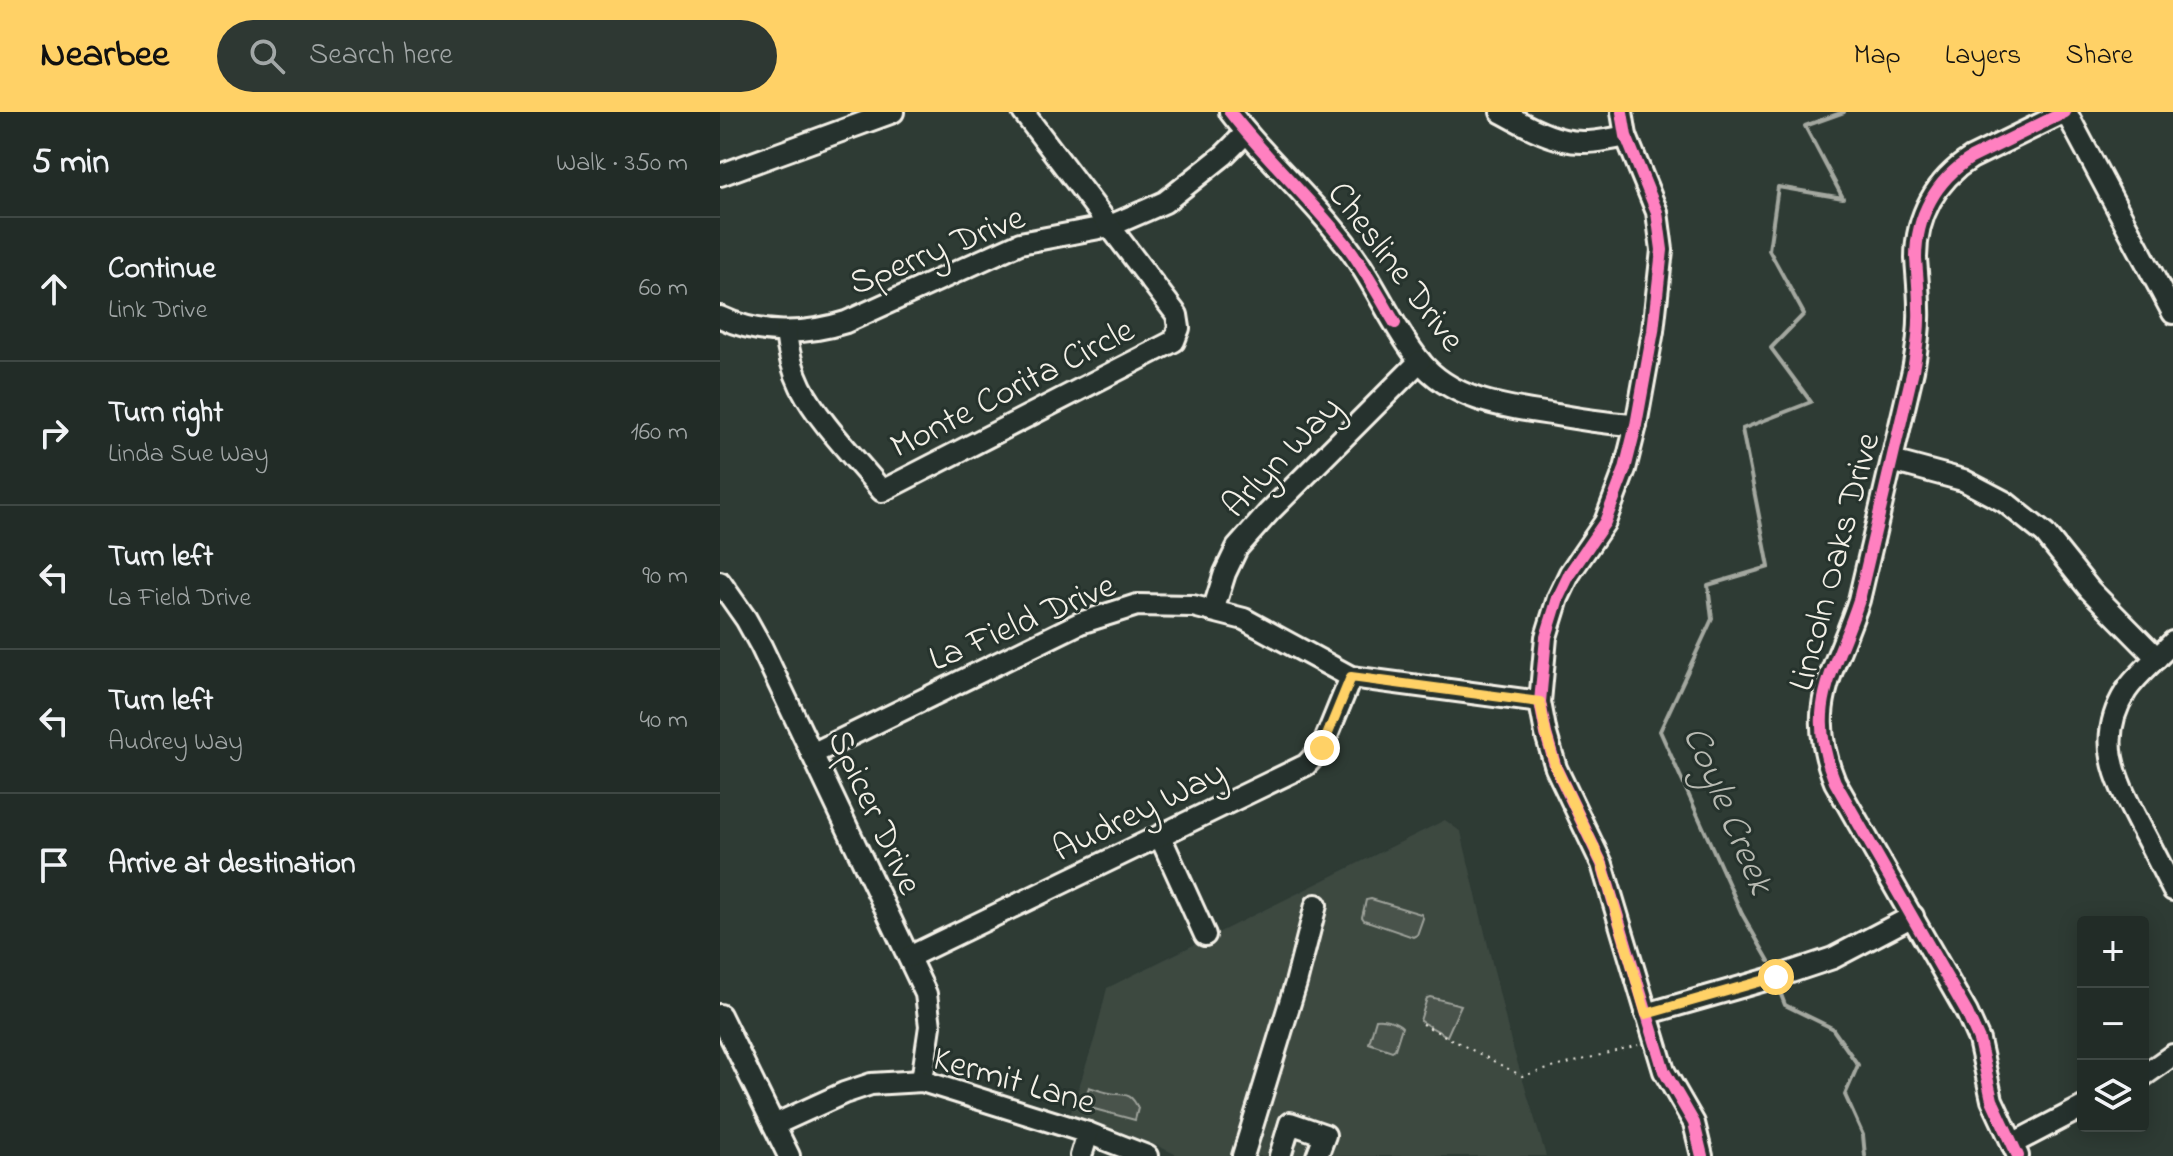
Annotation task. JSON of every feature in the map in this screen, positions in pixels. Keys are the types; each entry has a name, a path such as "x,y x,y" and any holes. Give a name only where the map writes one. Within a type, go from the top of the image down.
{"street":[{"path":"720,175 893,112"},
{"path":"1023,112 1110,226"},
{"name":"Chesline Drive","path":"1230,112 1351,251 1420,361 1448,386 1492,405 1609,424 1636,425"},
{"path":"1501,112 1540,132 1567,141 1599,141 1626,136"},
{"path":"1622,112 1626,136 1657,212 1662,250 1653,331 1625,469 1605,522 1570,573 1558,598 1546,637 1540,702 1556,768 1602,864 1664,1071 1694,1123 1702,1156"},
{"path":"2065,112 2173,313"},
{"name":"Lincoln Oaks Drive","path":"2015,1150 1992,1100 1984,1059 1973,1026 1835,782 1827,764 1821,727 1825,689 1859,600 1917,348 1920,311 1916,256 1923,215 1932,197 1956,167 2065,112"},
{"name":"Sperry Drive","path":"720,317 736,325 786,332 819,330 846,322 1020,243 1110,226 1165,202 1224,155 1246,133"},
{"name":"Monte Corita Circle","path":"786,332 793,369 806,396 882,491 1174,341 1179,328 1177,315 1110,226"},
{"name":"Arlyn Way","path":"1213,611 1237,548 1420,361"},
{"path":"1892,461 1963,480 2005,502 2045,534 2090,590 2157,658"},
{"name":"Spicer Drive","path":"720,582 761,646 926,994 930,1026 922,1081"},
{"name":"La Field Drive","path":"812,754 1080,623 1137,605 1193,606 1244,619 1351,677 1540,702"},
{"path":"2173,642 2132,684 2121,701 2111,728 2110,747 2116,776 2173,890"},
{"name":"Audrey Way","path":"909,957 1306,765 1322,748 1351,677"},
{"path":"1160,836 1205,935"},
{"path":"1243,1156 1296,983 1316,905"},
{"path":"1646,1014 1833,958 1913,916"},
{"path":"720,1015 789,1156"},
{"path":"2149,1072 2173,1055"},
{"name":"Kermit Lane","path":"774,1125 871,1084 922,1081 1088,1133 1147,1156"},
{"path":"2015,1150 2077,1111"},
{"path":"1280,1156 1290,1123 1325,1135 1317,1156"},
{"path":"1081,1156 1088,1133"}],"path":[{"path":"1422,1024 1522,1076 1640,1045"}],"shaded area":[{"path":"1445,820 1461,832 1510,1038 1546,1156 1179,1156 1070,1115 1107,988"},
{"path":"1366,900 1421,914 1423,918 1417,935 1413,937 1364,920"},
{"path":"1430,997 1461,1005 1447,1036 1420,1021"},
{"path":"1376,1019 1390,1020 1402,1027 1392,1051 1369,1043"},
{"path":"1089,1087 1130,1097 1138,1108 1135,1120 1083,1106"}],"waterway":[{"name":"Coyle Creek","path":"1769,961 1742,914 1660,731 1712,619 1708,585 1769,567 1742,429 1811,402 1771,348 1804,314 1769,250 1778,187 1843,198 1805,126 1844,112"},
{"name":"Coyle Creek","path":"1780,992 1785,1005 1832,1028 1858,1065 1845,1095 1863,1135 1865,1156"}],"cycle path":[{"path":"1230,112 1349,248 1395,323"},
{"path":"1622,112 1626,136 1657,212 1662,250 1653,331 1625,469 1605,522 1570,573 1558,598 1546,637 1540,702 1556,768 1602,864 1664,1071 1694,1123 1702,1156"},
{"path":"2018,1156 1992,1100 1979,1040 1967,1013 1835,782 1826,755 1822,709 1826,688 1859,600 1913,370 1919,324 1917,243 1924,214 1938,188 1971,158 2065,112"}],"route":[{"path":"1322,748 1351,677 1540,702 1556,768 1602,864 1646,1014 1776,977"}]}
